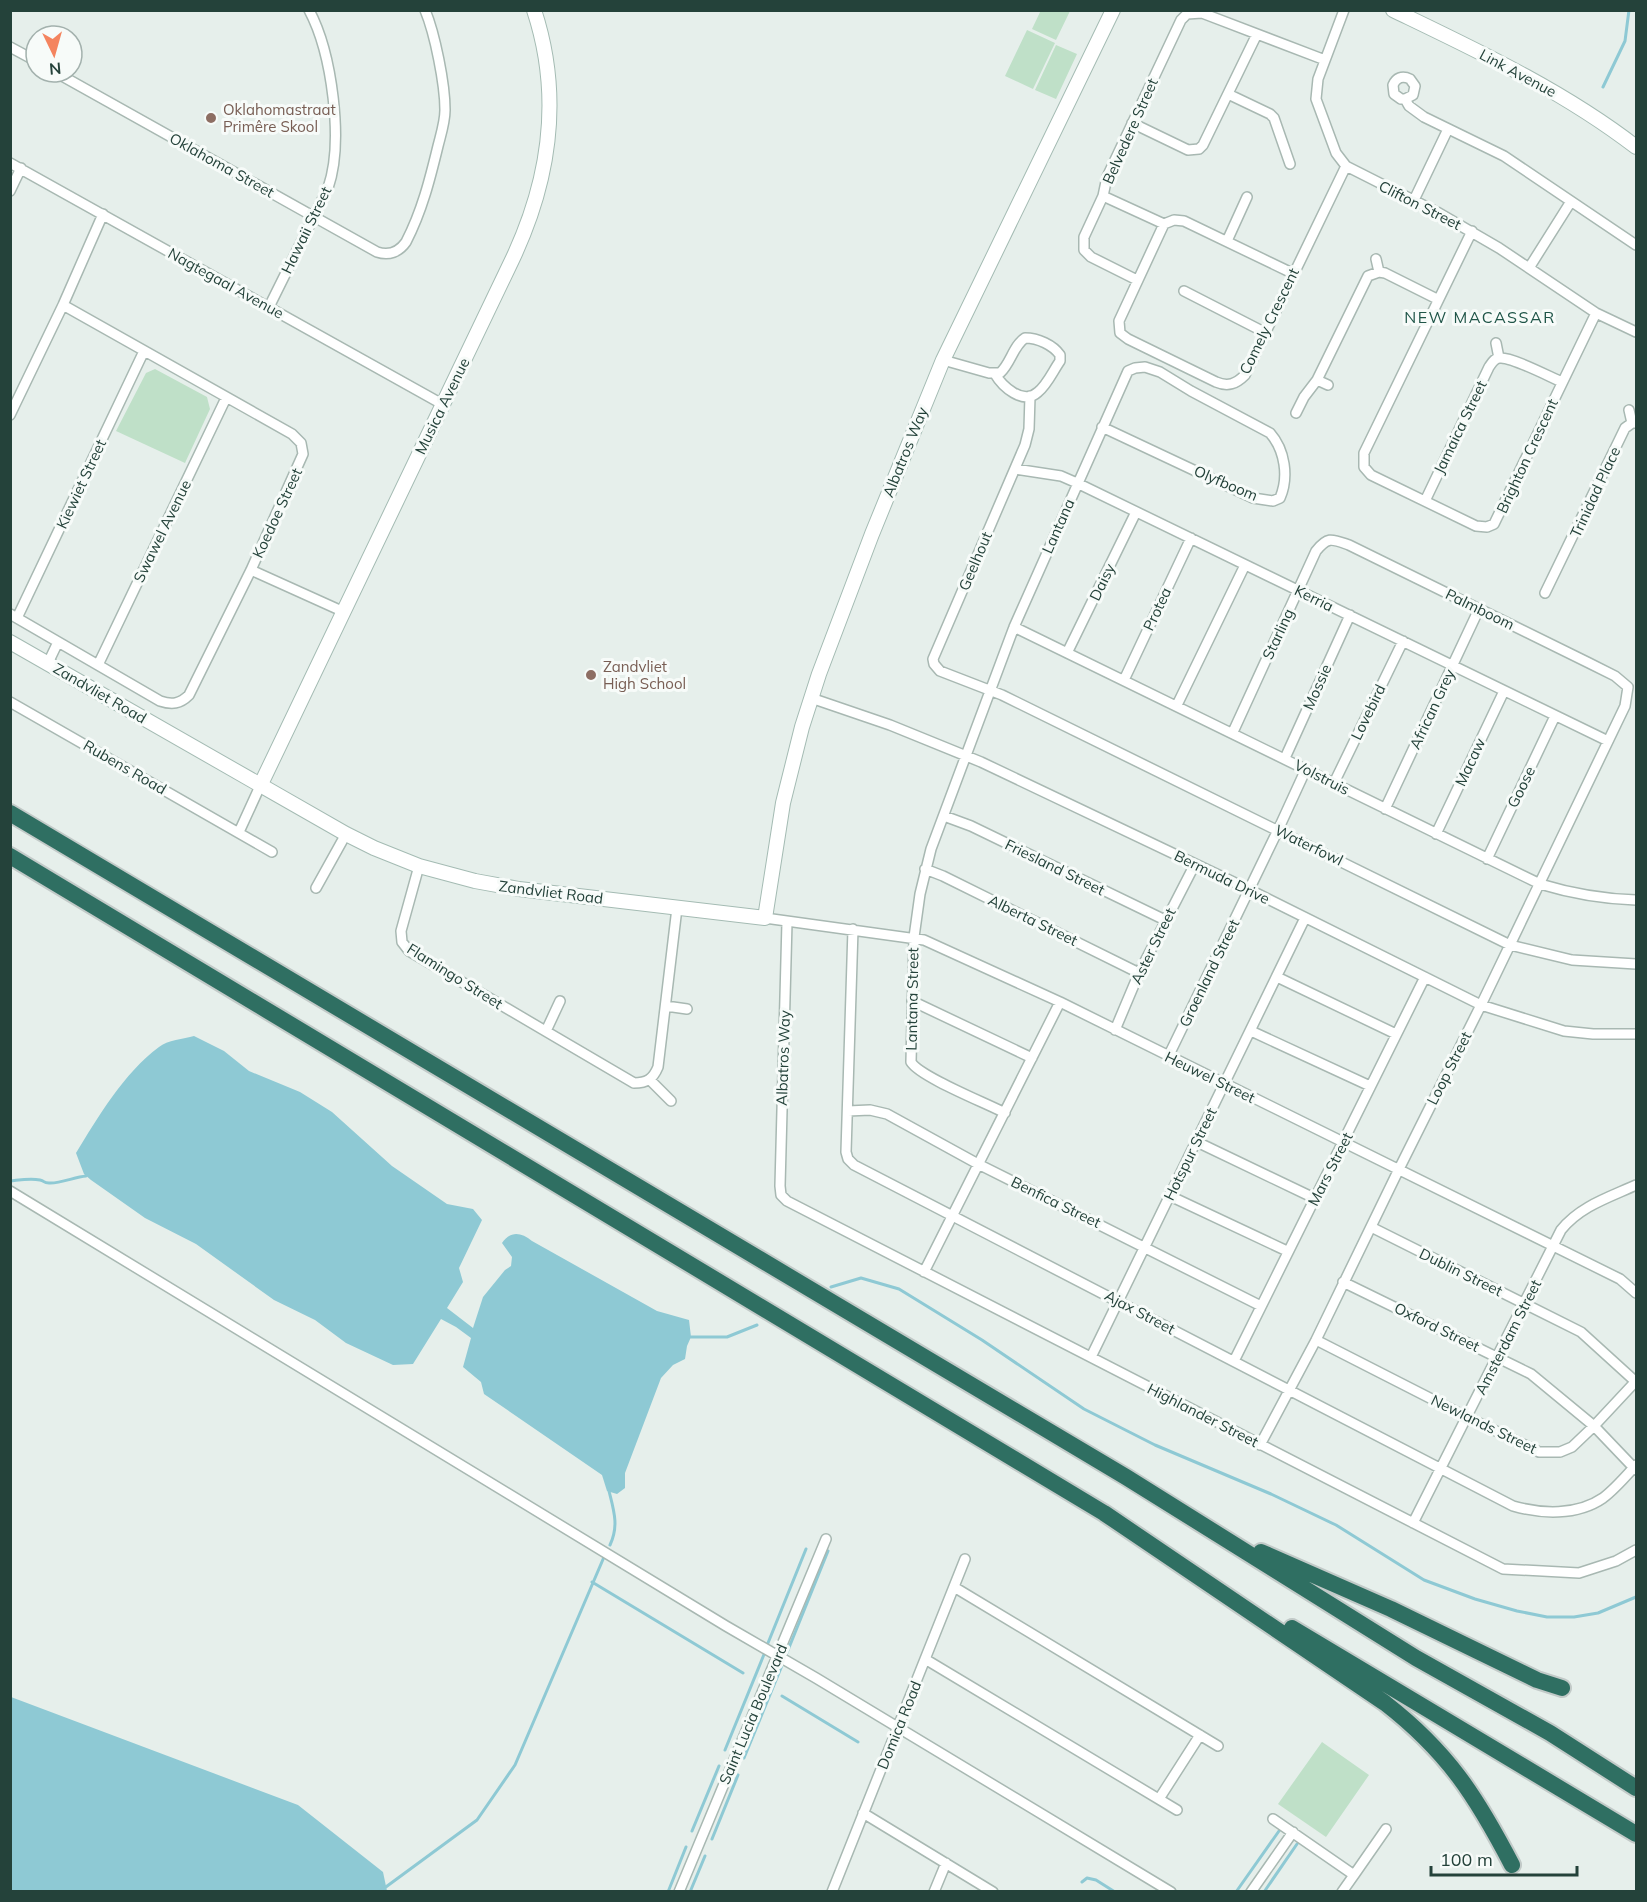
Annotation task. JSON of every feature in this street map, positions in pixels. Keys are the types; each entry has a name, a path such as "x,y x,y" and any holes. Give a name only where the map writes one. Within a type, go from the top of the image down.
{"highway":[{"path":"10,813 1126,1477 1416,1658 1550,1733 1636,1788"},
{"path":"10,856 1104,1513 1407,1720 1443,1755 1469,1788 1512,1865"},
{"path":"1203,1526 1391,1609 1537,1680 1562,1688"},
{"path":"1132,1534 1636,1834"}],"street":[{"name":"Hawaii Street","path":"269,307 328,188 332,174 334,112 331,78 316,25 309,10"},
{"name":"Oklahoma Street","path":"78,84 377,252 389,254 402,248 424,202 445,117 437,56 425,10"},
{"name":"Musica Avenue","path":"261,784 525,232 539,189 547,150 550,103 546,55 534,10"},
{"name":"Albatros Way","path":"765,918 788,782 812,698 891,485 943,360 1113,10"},
{"path":"1344,10 1317,85 1316,99 1336,153 1346,166"},
{"name":"Link Avenue","path":"1393,10 1536,81 1575,103 1636,147"},
{"name":"Belvedere Street","path":"1292,273 1184,221 1174,220 1164,224 1103,196 1107,177 1181,20 1187,14 1202,13 1325,60"},
{"path":"1132,123 1188,150 1197,150 1203,145 1257,34"},
{"path":"10,47 24,55"},
{"path":"1228,94 1274,118 1290,164"},
{"path":"1405,99 1409,106 1424,117 1504,156 1636,246"},
{"path":"1414,201 1448,129"},
{"name":"Nagtegaal Avenue","path":"10,163 442,405"},
{"name":"Clifton Street","path":"1346,166 1472,231 1596,313 1636,332"},
{"name":"Comely Crescent","path":"1164,224 1119,321 1120,333 1216,382 1227,385 1239,381 1245,375 1292,273 1346,166"},
{"path":"10,191 21,168"},
{"path":"1103,196 1083,237 1084,250 1089,256 1137,280"},
{"path":"1227,242 1247,197"},
{"path":"1529,268 1570,203"},
{"path":"10,415 63,305 103,214"},
{"name":"Brighton Crescent","path":"1472,231 1437,299 1363,457 1364,467 1371,475 1476,526 1487,527 1496,523 1596,313"},
{"path":"1376,259 1379,272"},
{"path":"1296,412 1317,380 1368,276 1379,272 1391,275 1437,299"},
{"path":"1184,291 1264,332"},
{"name":"Koedoe Street","path":"14,616 160,701 172,704 184,699 189,695 251,570 302,460 301,443 292,434 63,305"},
{"path":"943,360 995,374 1007,389 1021,396 1030,396 1037,393 1060,361 1060,355 1055,349 1037,339 1025,338 1018,343 1004,370 995,374"},
{"path":"1496,343 1500,358 1516,362 1562,382"},
{"name":"Kiewiet Street","path":"14,616 144,351"},
{"name":"Jamaica Street","path":"1425,501 1489,367 1500,358"},
{"name":"Olyfboom","path":"1102,427 1253,498 1273,501 1280,498 1285,487 1281,452 1277,441 1270,433 1191,392 1160,372 1145,367 1135,368"},
{"name":"Lantana","path":"944,816 1014,627 1128,371 1135,368"},
{"path":"1317,380 1329,385"},
{"name":"Geelhout","path":"991,690 940,671 933,659 1025,445 1029,429 1030,396"},
{"name":"Swawel Avenue","path":"98,665 226,398"},
{"name":"Trinidad Place","path":"1545,593 1625,428 1634,423 1629,410"},
{"name":"Kerria","path":"1014,469 1061,476 1077,483 1608,741"},
{"name":"Daisy","path":"1067,653 1136,512"},
{"name":"Protea","path":"1124,680 1191,538"},
{"name":"Palmboom","path":"1328,540 1332,539 1349,545 1615,676 1628,687"},
{"name":"Starling","path":"1233,732 1316,551 1323,542 1328,540"},
{"path":"1560,564 1571,568"},
{"path":"1177,705 1245,565"},
{"path":"251,570 344,612"},
{"name":"African Grey","path":"1385,809 1479,609"},
{"name":"Mossie","path":"1285,759 1350,615"},
{"name":"Volstruis","path":"1014,627 1540,884 1576,894 1636,900"},
{"name":"Lovebird","path":"1334,783 1403,641"},
{"name":"Zandvliet Road","path":"10,642 346,834 419,866 495,885 765,918"},
{"path":"48,663 58,642"},
{"name":"Loop Street","path":"1260,1444 1317,1340 1343,1282 1540,884 1625,706 1628,687"},
{"name":"Waterfowl","path":"991,690 1510,945 1572,960 1636,964"},
{"name":"Macaw","path":"1436,834 1504,691"},
{"name":"Bermuda Drive","path":"812,698 890,725 967,756 1250,890 1481,1005 1563,1031 1636,1034"},
{"name":"Rubens Road","path":"10,702 272,852"},
{"name":"Goose","path":"1487,858 1555,716"},
{"name":"Groenland Street","path":"1168,1057 1306,769"},
{"path":"239,832 261,784"},
{"name":"Lantana Street","path":"944,816 925,869 914,937 911,1062 914,1067 1005,1113"},
{"name":"Friesland Street","path":"944,816 971,826 1166,920"},
{"path":"316,888 346,834"},
{"name":"Aster Street","path":"1115,1030 1139,973 1195,864"},
{"name":"Flamingo Street","path":"419,866 402,924 402,942 409,951 628,1080 640,1083 650,1080"},
{"name":"Alberta Street","path":"925,869 1139,973"},
{"path":"671,1101 650,1080 658,1067 677,908"},
{"name":"Heuwel Street","path":"765,918 924,939 1060,1002 1554,1246 1620,1279 1636,1293"},
{"name":"Hotspur Street","path":"1091,1357 1305,918"},
{"name":"Albatros Way","path":"781,1194 787,922"},
{"name":"Ajax Street","path":"853,929 846,1152 854,1166 1513,1506 1535,1511 1575,1510 1604,1497 1636,1467"},
{"path":"1277,977 1395,1034"},
{"name":"Mars Street","path":"1234,1361 1425,977"},
{"path":"546,1031 560,1001"},
{"path":"912,1001 1032,1058"},
{"path":"924,1272 1060,1002"},
{"path":"666,1006 687,1009"},
{"path":"1251,1030 1370,1086"},
{"name":"Benfica Street","path":"848,1110 870,1110 886,1114 978,1164 1261,1306"},
{"path":"1197,1142 1314,1198"},
{"name":"Amsterdam Street","path":"1413,1523 1526,1304 1561,1230 1582,1210 1636,1185"},
{"path":"10,1191 1171,1892"},
{"name":"Highlander Street","path":"781,1194 787,1201 1503,1569 1579,1573 1616,1561 1636,1550"},
{"path":"1170,1196 1287,1251"},
{"name":"Dublin Street","path":"1371,1227 1581,1332 1636,1381"},
{"name":"Oxford Street","path":"1343,1282 1498,1357 1539,1380 1594,1426 1636,1467"},
{"name":"Newlands Street","path":"1317,1340 1539,1452 1560,1452 1572,1447 1636,1381"},
{"name":"Saint Lucia Boulevard","path":"680,1891 826,1539"},
{"name":"Domica Road","path":"832,1892 965,1559"},
{"path":"954,1587 1218,1746"},
{"path":"925,1659 1177,1810"},
{"path":"1160,1799 1200,1735"},
{"path":"863,1813 993,1892"},
{"path":"1273,1819 1354,1875"},
{"path":"1342,1892 1386,1829"},
{"path":"1251,1892 1293,1832"},
{"path":"934,1892 946,1863"}],"green space":[{"path":"1041,10 1070,11 1056,40 1032,29"},
{"path":"1027,30 1055,43 1033,89 1005,76"},
{"path":"1056,45 1077,54 1056,99 1035,90"},
{"path":"155,369 207,397 210,409 185,463 116,431 146,373"},
{"path":"1322,1742 1369,1775 1326,1837 1278,1804"}],"water":[{"path":"194,1036 224,1051 249,1071 300,1092 332,1112 392,1166 447,1204 473,1209 482,1220 459,1268 463,1282 447,1308 473,1328 483,1297 511,1266 512,1257 502,1243 509,1236 516,1234 528,1238 657,1311 689,1320 691,1337 685,1359 673,1365 661,1378 625,1473 625,1488 617,1494 607,1491 602,1475 484,1394 481,1382 463,1367 471,1338 456,1327 441,1319 413,1364 393,1365 346,1343 315,1320 274,1300 196,1244 145,1218 84,1174 76,1153 123,1082 134,1069 162,1045"},
{"path":"11,1697 298,1805 383,1872 387,1891 11,1891"}],"waterway":[{"path":"1603,87 1625,41 1629,10"},
{"path":"10,1181 32,1179 53,1183 86,1176"},
{"path":"831,1287 861,1278 899,1289 982,1340 1084,1409 1155,1445 1271,1494 1336,1525 1424,1580 1475,1599 1547,1617 1574,1617 1598,1613 1636,1597"},
{"path":"691,1337 727,1337 757,1325"},
{"path":"609,1491 615,1525 610,1545"},
{"path":"768,1643 806,1549"},
{"path":"786,1655 828,1551"},
{"path":"379,1892 477,1820 515,1765 604,1557"},
{"path":"592,1582 743,1673"},
{"path":"725,1750 765,1652"},
{"path":"744,1758 783,1663"},
{"path":"782,1696 858,1742"},
{"path":"692,1831 719,1766"},
{"path":"712,1839 738,1775"},
{"path":"1236,1892 1279,1831"},
{"path":"1264,1892 1297,1844"},
{"path":"668,1892 686,1847"},
{"path":"690,1892 705,1856"},
{"path":"1082,1882 1087,1878 1096,1880 1115,1892"}],"place":[{"name":"Oklahomastraat Primêre Skool","path":"211,118"},
{"name":"Zandvliet High School","path":"591,675"}],"district":[{"name":"NEW MACASSAR","path":"1480,317"}]}
